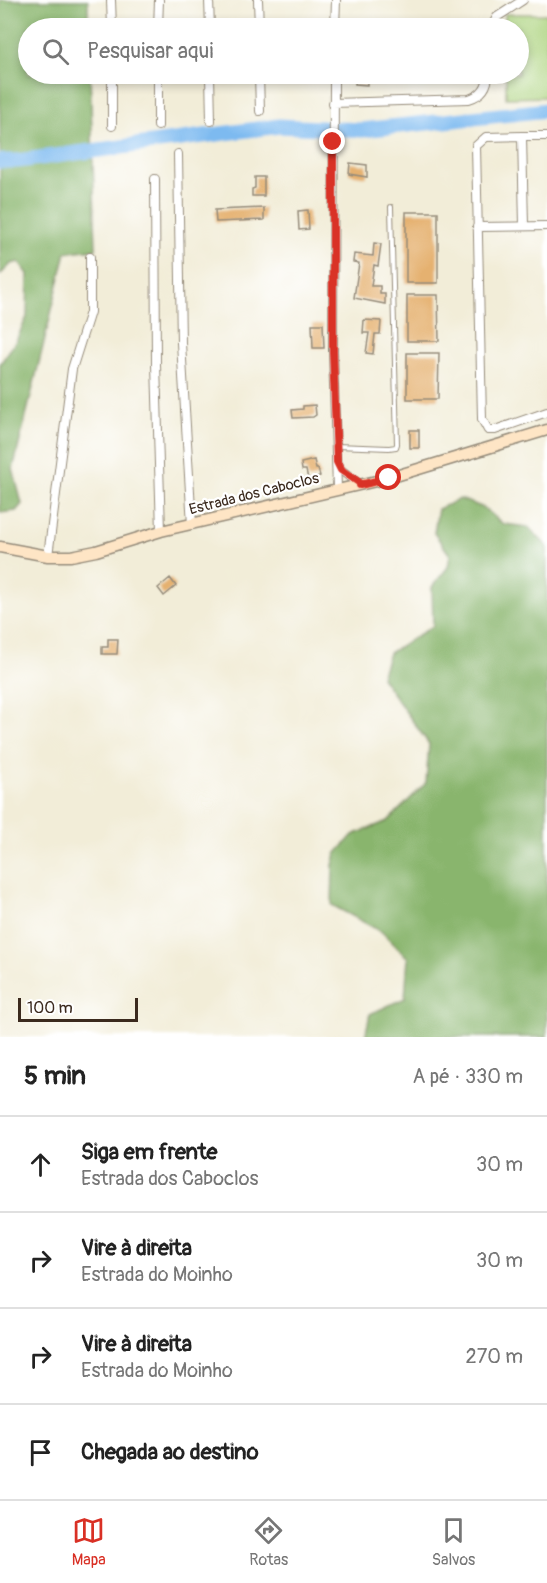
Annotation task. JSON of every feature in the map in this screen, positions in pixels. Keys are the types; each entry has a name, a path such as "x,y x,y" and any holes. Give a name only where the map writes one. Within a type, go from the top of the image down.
{"street":[{"path":"111,0 111,18"},
{"path":"158,18 159,0"},
{"path":"209,0 210,18"},
{"path":"258,0 259,18"},
{"path":"335,18 336,0"},
{"path":"496,18 523,0"},
{"path":"112,84 112,126"},
{"path":"158,84 158,126"},
{"path":"210,84 211,121"},
{"path":"260,84 260,111"},
{"path":"334,84 333,351 337,489"},
{"path":"333,103 469,99 482,93 486,84"},
{"path":"522,136 524,226"},
{"path":"547,136 486,137 476,146 482,419 484,426 488,429 501,429 547,412"},
{"path":"178,154 182,343 192,525"},
{"path":"155,179 156,364 161,531"},
{"path":"477,227 547,226"},
{"path":"48,556 72,369 90,312 90,257"},
{"name":"Estrada dos Caboclos","path":"0,547 48,556 71,556 96,551 161,531 389,478 547,430"},
{"path":"337,462 341,470 360,485"}],"lane":[{"path":"336,446 389,448 396,447 398,444 391,207"}],"green space":[{"path":"0,0 88,0 88,18 18,18 18,84 90,84 96,249 66,252 13,469 22,504 16,511 0,513 0,364 16,341 27,317 28,274 19,262 11,264 0,275"},
{"path":"505,14 547,14 547,97 506,98 506,84 529,84 529,18 505,18"},
{"path":"460,499 484,508 503,524 528,527 547,546 547,1037 365,1037 370,1014 405,998 408,958 382,932 332,905 333,865 336,854 353,835 388,821 426,783 429,744 381,677 389,653 433,626 432,587 448,567 450,555 434,533 438,509"}],"building":[{"path":"350,163 367,165 367,177 349,174"},
{"path":"255,177 264,177 264,196 252,196"},
{"path":"264,208 264,220 216,222 215,210"},
{"path":"308,210 309,229 299,230 298,211"},
{"path":"406,212 438,212 438,283 406,283"},
{"path":"374,243 381,244 378,266 374,265 371,286 380,286 380,294 385,294 385,304 354,298 359,263 353,262 354,254 373,256"},
{"path":"407,295 438,295 439,341 407,341"},
{"path":"364,320 381,321 380,334 375,334 373,354 366,353 369,333 363,333"},
{"path":"312,324 323,324 324,348 313,348"},
{"path":"407,353 439,353 438,399 407,399"},
{"path":"315,405 316,415 313,417 293,418 292,410"},
{"path":"410,430 419,430 419,448 410,448"},
{"path":"314,460 320,476 308,479 306,470 302,470 301,463"},
{"path":"170,578 176,586 164,596 158,588"},
{"path":"108,639 118,639 117,654 102,654 102,647 108,647"}],"waterway":[{"path":"0,161 17,161 279,126 362,130 547,110"}],"route":[{"path":"333,142 333,351 337,462 341,470 360,485 389,478"}]}
